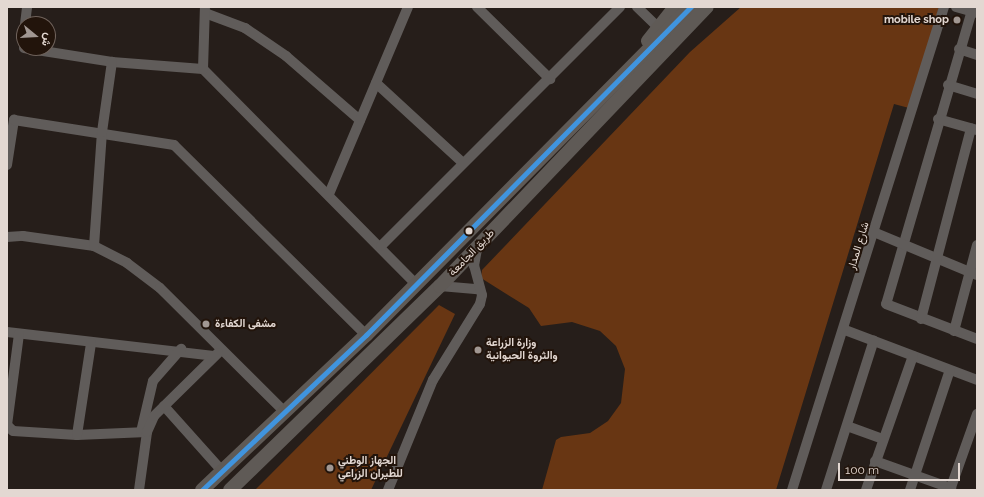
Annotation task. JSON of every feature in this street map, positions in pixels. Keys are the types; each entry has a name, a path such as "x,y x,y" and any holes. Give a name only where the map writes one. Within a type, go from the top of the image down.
{"highway":[{"path":"661,30 675,7"},
{"path":"661,30 690,7"},
{"name":"طريق الجامعة","path":"230,490 477,249 707,7"},
{"path":"681,33 716,7"},
{"name":"طريق الجامعة","path":"202,490 286,413 366,336 627,72 661,30"}],"street":[{"path":"329,194 408,7"},
{"path":"477,7 550,79"},
{"path":"381,246 463,163 550,79 620,7"},
{"path":"637,7 661,30"},
{"name":"شارع المدار","path":"792,490 876,233 944,7"},
{"path":"956,7 974,11 948,85 902,243 886,304 921,319 977,339"},
{"path":"203,69 205,10 245,28 286,56 360,120"},
{"path":"960,49 977,54"},
{"path":"56,53 112,62 203,69 381,246 416,285"},
{"path":"94,246 102,132 112,62"},
{"path":"376,82 463,163"},
{"path":"948,85 977,94"},
{"path":"921,319 935,256 974,129 938,119"},
{"path":"7,165 14,120 102,132 174,145 366,336"},
{"path":"876,233 935,256 973,273"},
{"path":"7,237 23,236 94,246 144,274 218,353 286,413"},
{"path":"954,331 973,273 977,245"},
{"path":"388,490 434,380 478,311 482,295 478,288 474,266 477,249"},
{"path":"440,286 478,288"},
{"path":"845,330 977,380"},
{"path":"7,332 91,343 218,353"},
{"path":"19,334 7,425 21,434 77,435 144,432 164,406 218,353"},
{"path":"826,490 874,340"},
{"path":"77,435 91,343"},
{"path":"139,490 144,432 153,381 181,349"},
{"path":"866,490 882,439 913,356"},
{"path":"910,490 950,370"},
{"path":"164,406 223,472"},
{"path":"875,461 951,489 977,414"},
{"path":"847,426 882,439"}],"shaded area":[{"path":"741,7 939,7 909,108 894,104 776,490 542,490 556,440 561,437 590,433 608,421 621,403 625,369 616,346 600,331 572,322 541,326 529,308 481,278 482,270 690,52"},
{"path":"439,305 455,314 371,490 255,490"}],"transit line":[{"path":"202,490 366,335 691,7"}],"place":[{"name":"mobile shop","path":"957,20"},
{"name":"مشفى الكفاءة","path":"206,324"},
{"name":"وزارة الزراعة والثروة الحيوانية","path":"478,350"},
{"name":"الجهاز الوطني للطيران الزراعي","path":"330,468"}]}
